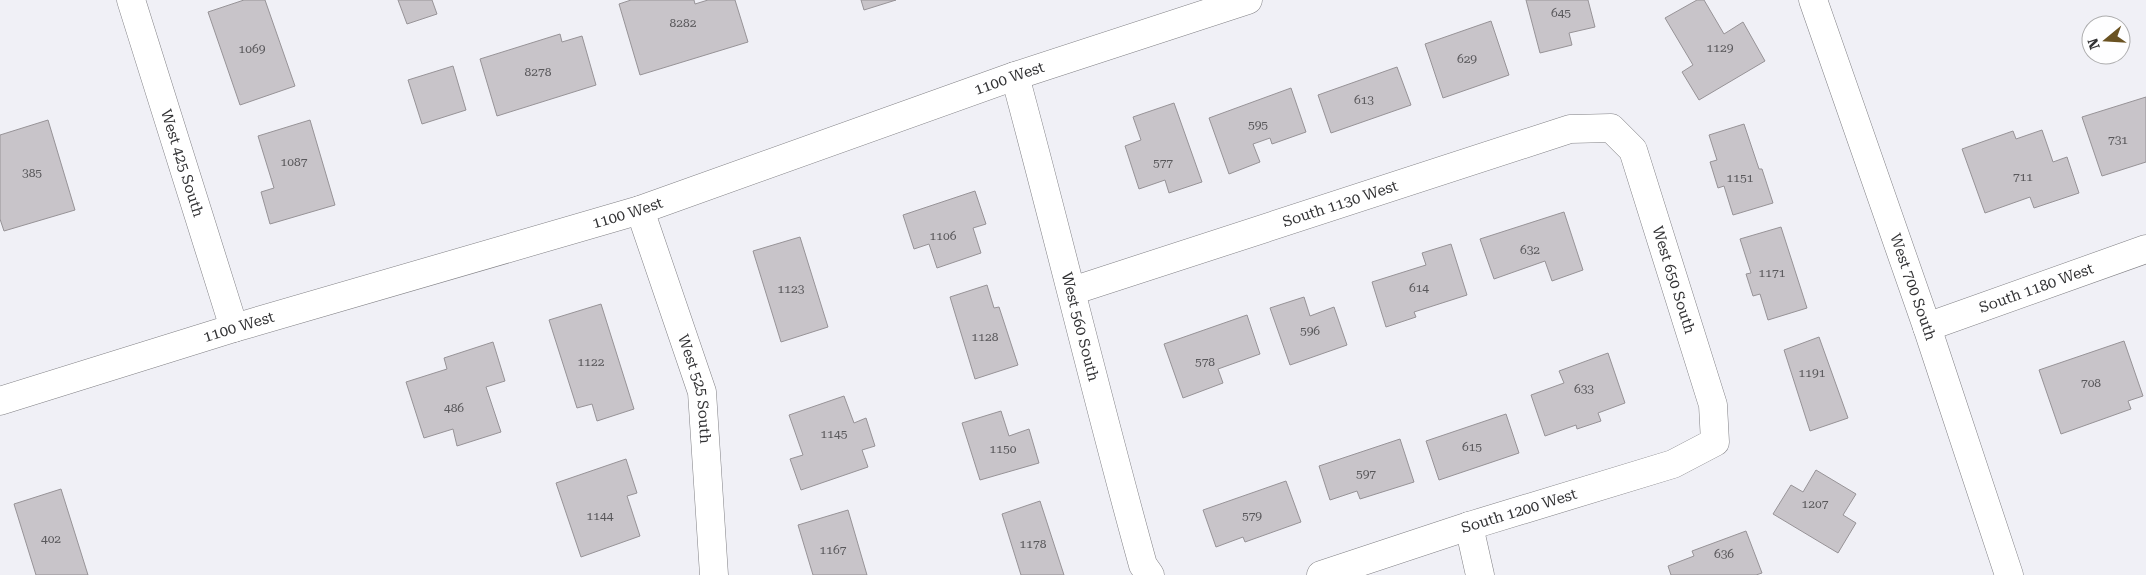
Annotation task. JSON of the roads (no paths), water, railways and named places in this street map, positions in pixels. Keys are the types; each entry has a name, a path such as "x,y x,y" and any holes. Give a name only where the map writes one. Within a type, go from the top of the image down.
{"street":[{"name":"West 425 South","path":"130,0 234,328"},
{"name":"1100 West","path":"0,401 234,328 640,210 1015,76 1248,0"},
{"name":"West 700 South","path":"1813,0 1927,327 2008,575"},
{"name":"West 560 South","path":"1015,76 1072,291 1114,460 1144,566 1150,575"},
{"name":"South 1130 West","path":"1072,291 1570,129 1610,128"},
{"name":"West 650 South","path":"1610,128 1633,150 1713,405 1714,442"},
{"name":"West 525 South","path":"640,210 702,392 714,575"},
{"name":"South 1180 West","path":"1927,327 2146,249"},
{"name":"South 1200 West","path":"1321,575 1469,526 1673,464 1714,442"},
{"path":"1469,526 1480,575"}]}
